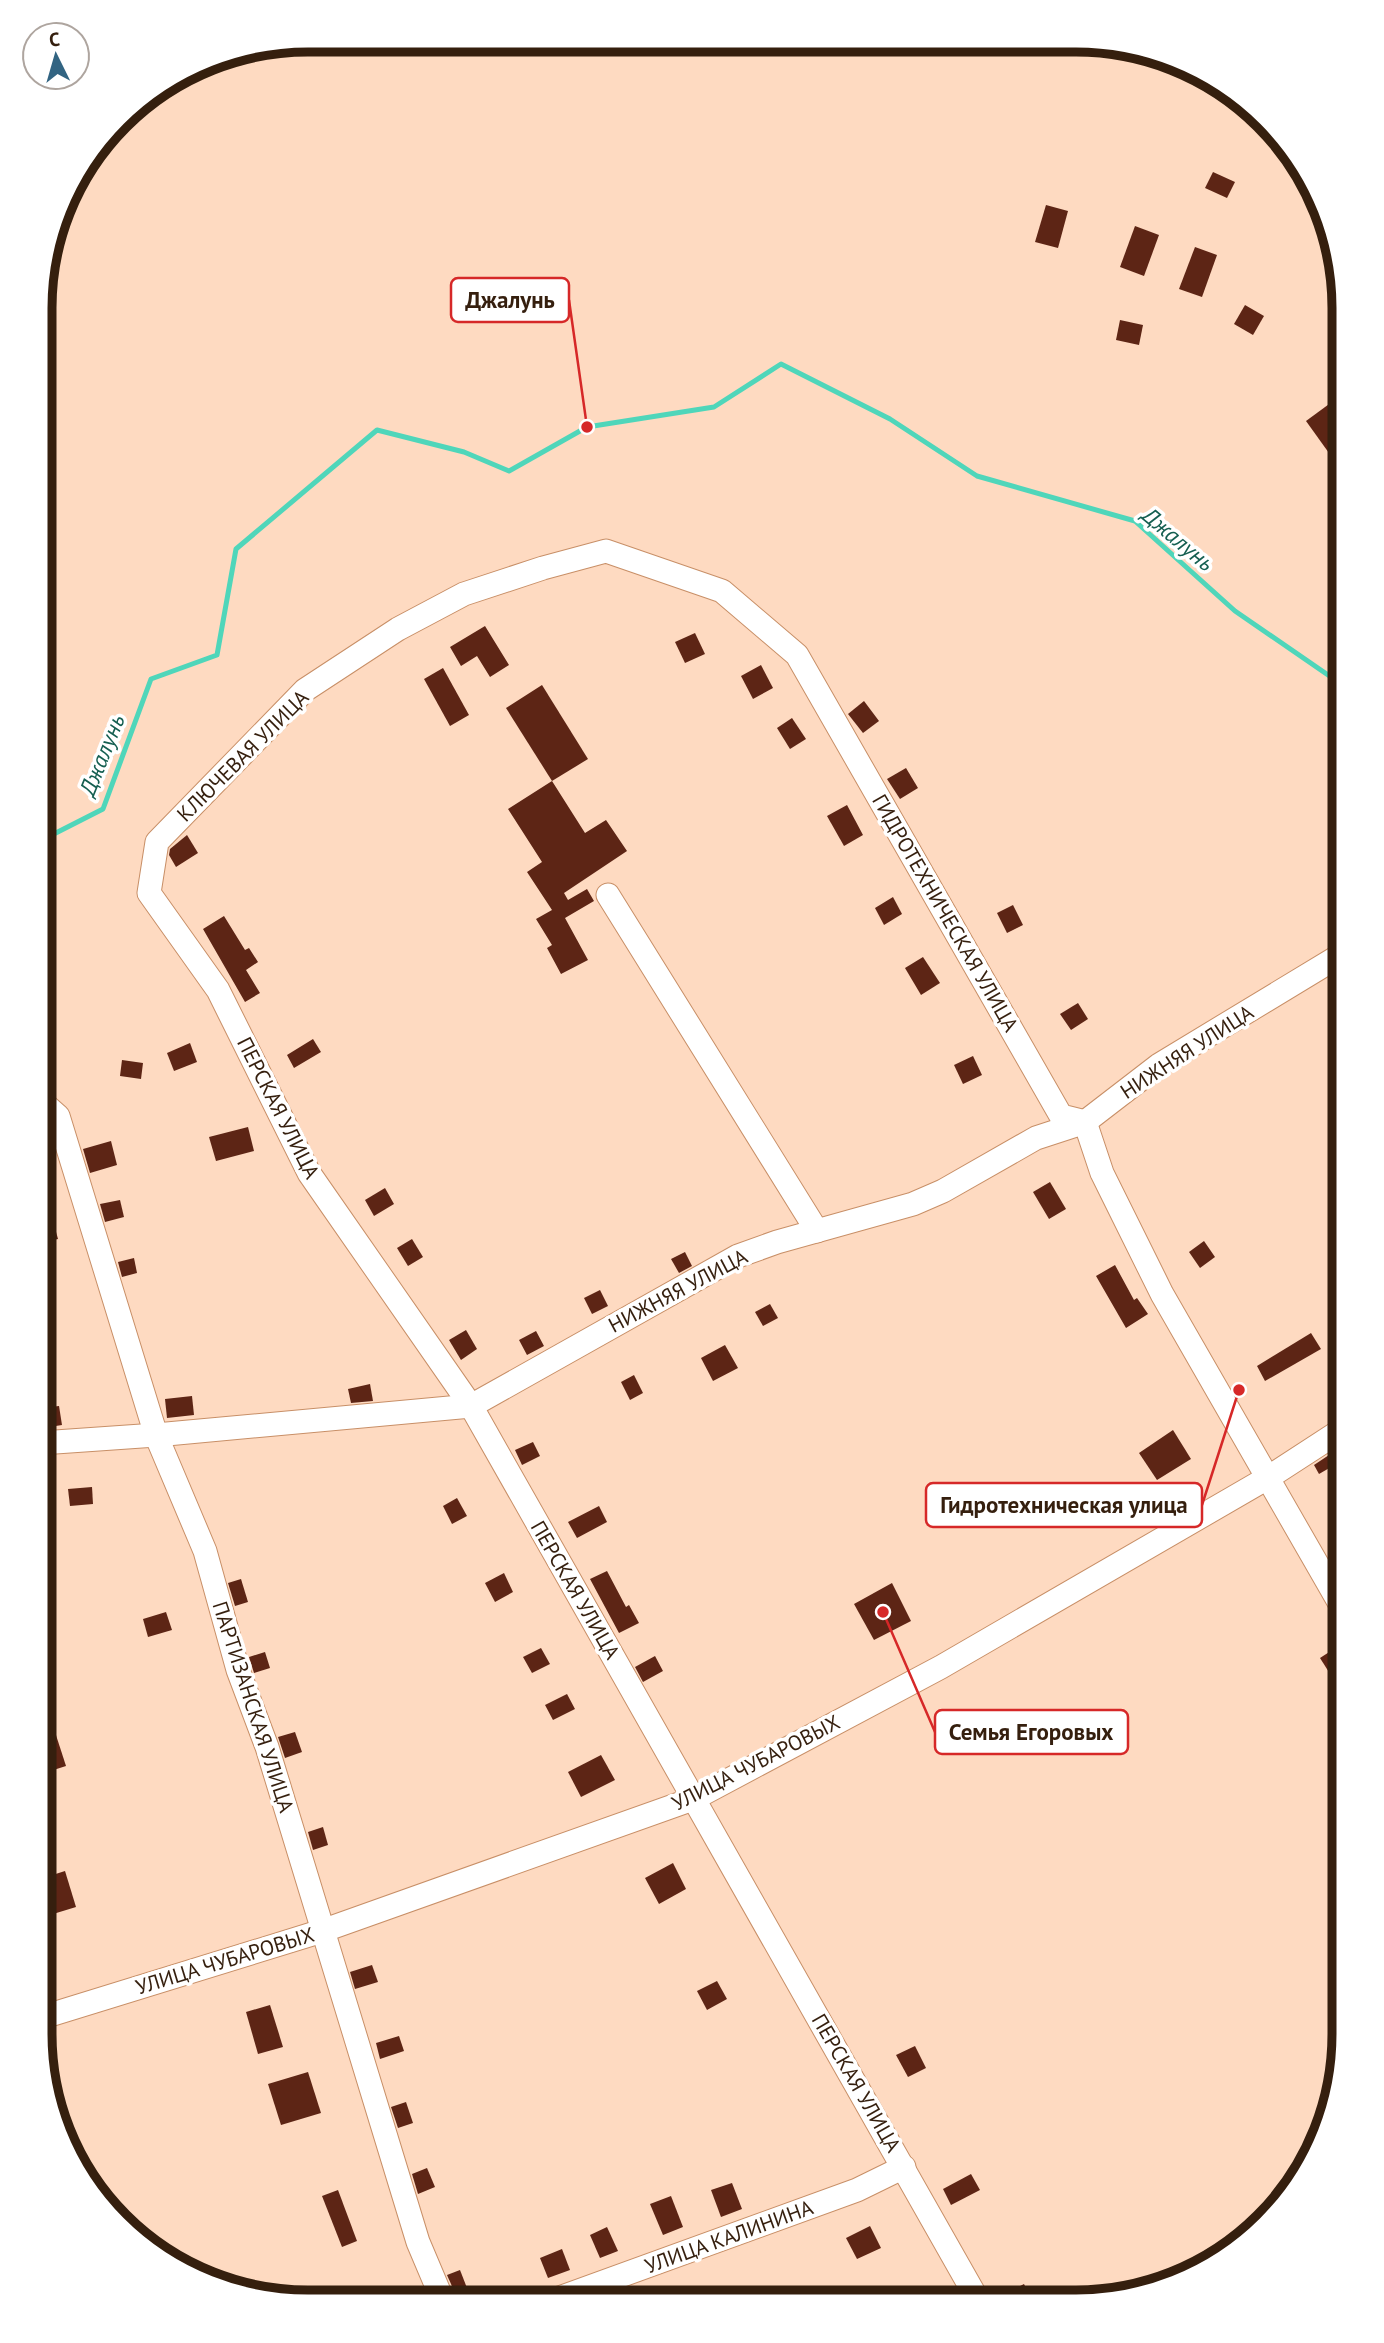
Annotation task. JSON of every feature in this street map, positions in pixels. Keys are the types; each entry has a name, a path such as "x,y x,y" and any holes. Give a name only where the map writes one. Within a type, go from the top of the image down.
{"street":[{"name":"КЛЮЧЕВАЯ УЛИЦА","path":"149,893 157,842 305,690 398,629 464,594 606,551"},
{"name":"ГИДРОТЕХНИЧЕСКАЯ УЛИЦА","path":"606,551 722,591 797,655 1061,1116 1086,1122"},
{"name":"ПЕРСКАЯ УЛИЦА","path":"149,893 218,990 309,1173 471,1406 972,2290"},
{"path":"608,895 817,1231"},
{"name":"НИЖНЯЯ УЛИЦА","path":"52,1442 471,1406 738,1256 776,1242 913,1204 954,1185 1036,1138 1086,1122 1159,1065 1332,960"},
{"name":"ПАРТИЗАНСКАЯ УЛИЦА","path":"52,1114 156,1435 205,1551 238,1670 267,1747 418,2242 438,2290"},
{"path":"1086,1122 1102,1173 1163,1294 1332,1589"},
{"name":"УЛИЦА ЧУБАРОВЫХ","path":"52,2014 323,1931 693,1799 942,1667 1269,1477 1332,1436"},
{"name":"УЛИЦА КАЛИНИНА","path":"581,2290 857,2190 904,2167"}],"building":[{"path":"1213,172 1235,182 1227,198 1205,188"},
{"path":"1046,205 1068,211 1058,248 1035,242"},
{"path":"1135,226 1159,235 1144,276 1120,267"},
{"path":"1195,247 1217,255 1202,297 1179,289"},
{"path":"1245,305 1264,316 1253,335 1234,324"},
{"path":"1120,320 1143,325 1139,345 1116,340"},
{"path":"1332,402 1332,457 1306,421"},
{"path":"485,626 509,665 490,677 477,656 461,666 450,647"},
{"path":"695,633 705,654 685,663 675,642"},
{"path":"761,665 773,688 753,699 741,676"},
{"path":"443,668 469,715 450,726 424,679"},
{"path":"542,685 588,759 552,781 506,708"},
{"path":"864,701 879,721 863,733 848,714"},
{"path":"792,718 806,739 790,749 777,728"},
{"path":"906,768 918,788 900,799 887,779"},
{"path":"552,781 585,833 606,820 627,851 564,893 568,900 587,889 594,901 565,918 588,960 561,974 547,948 552,945 536,919 552,910 527,872 542,862 508,809"},
{"path":"847,805 863,835 844,846 827,816"},
{"path":"187,835 198,853 176,867 169,855 170,849"},
{"path":"893,897 902,914 884,925 875,908"},
{"path":"1013,905 1023,925 1007,933 997,913"},
{"path":"224,916 245,950 249,948 258,962 246,970 260,993 245,1002 203,929"},
{"path":"923,957 940,983 921,995 905,968"},
{"path":"1078,1003 1088,1019 1071,1030 1060,1014"},
{"path":"313,1039 321,1052 294,1068 287,1055"},
{"path":"190,1043 197,1062 174,1071 167,1053"},
{"path":"973,1056 982,1075 963,1084 954,1065"},
{"path":"122,1060 143,1063 141,1079 120,1076"},
{"path":"248,1127 254,1151 216,1161 209,1137"},
{"path":"111,1141 117,1165 90,1173 83,1149"},
{"path":"1050,1182 1066,1209 1049,1219 1033,1192"},
{"path":"385,1188 394,1204 374,1216 365,1200"},
{"path":"120,1200 124,1217 105,1222 100,1204"},
{"path":"52,1218 58,1239 52,1240"},
{"path":"412,1239 423,1257 408,1266 397,1248"},
{"path":"1204,1241 1215,1257 1200,1268 1189,1252"},
{"path":"685,1252 692,1266 679,1273 671,1259"},
{"path":"134,1258 137,1273 122,1277 118,1262"},
{"path":"1115,1265 1134,1300 1137,1298 1148,1314 1126,1328 1096,1276"},
{"path":"600,1290 608,1306 592,1314 584,1298"},
{"path":"770,1304 778,1318 763,1326 755,1312"},
{"path":"466,1330 477,1349 461,1360 449,1340"},
{"path":"536,1331 544,1346 527,1355 519,1340"},
{"path":"1311,1333 1321,1349 1265,1381 1257,1366"},
{"path":"725,1345 738,1368 713,1381 701,1358"},
{"path":"634,1375 643,1393 630,1400 621,1382"},
{"path":"370,1384 373,1401 351,1403 348,1389"},
{"path":"192,1396 194,1415 167,1418 165,1399"},
{"path":"59,1406 62,1425 52,1427 52,1407"},
{"path":"1173,1430 1191,1459 1157,1480 1139,1453"},
{"path":"533,1442 540,1456 522,1465 515,1450"},
{"path":"1332,1453 1332,1466 1319,1474 1314,1465"},
{"path":"92,1487 93,1504 70,1506 68,1489"},
{"path":"457,1498 467,1516 452,1524 443,1506"},
{"path":"599,1506 607,1522 577,1538 568,1522"},
{"path":"607,1571 626,1607 629,1605 639,1623 619,1633 590,1579"},
{"path":"504,1573 513,1592 495,1602 485,1583"},
{"path":"241,1579 248,1602 235,1606 228,1583"},
{"path":"892,1583 911,1621 874,1640 854,1604"},
{"path":"166,1612 172,1630 148,1637 143,1619"},
{"path":"541,1648 550,1664 532,1673 523,1657"},
{"path":"1332,1650 1332,1677 1320,1658"},
{"path":"265,1652 270,1668 254,1673 249,1657"},
{"path":"655,1656 663,1671 643,1682 635,1667"},
{"path":"567,1694 575,1709 553,1720 545,1705"},
{"path":"52,1723 66,1766 52,1770"},
{"path":"295,1732 302,1752 285,1758 278,1737"},
{"path":"601,1755 615,1780 581,1797 568,1772"},
{"path":"323,1827 328,1845 313,1850 308,1832"},
{"path":"673,1863 686,1889 659,1904 645,1878"},
{"path":"65,1871 76,1907 52,1914 52,1875"},
{"path":"372,1965 378,1982 355,1989 350,1972"},
{"path":"717,1981 727,1999 707,2010 697,1991"},
{"path":"270,2005 283,2047 258,2054 246,2012"},
{"path":"399,2036 404,2051 380,2059 376,2043"},
{"path":"915,2046 926,2068 908,2077 896,2055"},
{"path":"308,2072 321,2113 281,2125 268,2084"},
{"path":"406,2102 413,2123 398,2128 391,2107"},
{"path":"427,2168 435,2187 418,2194 412,2174"},
{"path":"971,2174 980,2190 951,2205 943,2189"},
{"path":"732,2183 742,2209 721,2217 711,2190"},
{"path":"338,2190 357,2241 342,2247 322,2196"},
{"path":"671,2196 683,2227 663,2235 650,2204"},
{"path":"870,2226 881,2248 857,2259 846,2238"},
{"path":"607,2227 618,2251 600,2258 590,2235"},
{"path":"562,2249 570,2270 548,2278 540,2258"},
{"path":"460,2270 467,2288 454,2290 447,2275"},
{"path":"1024,2284 1027,2290 1012,2290"}],"waterway":[{"name":"Джалунь","path":"52,835 103,809 151,679 217,655 236,549 377,430 464,452 509,471 587,427 714,407 781,364 890,419 977,476 1135,521 1235,611 1332,678"}],"place":[{"name":"Джалунь","path":"587,427"},
{"name":"Гидротехническая улица","path":"1239,1390"},
{"name":"Семья Егоровых","path":"883,1612"}]}
